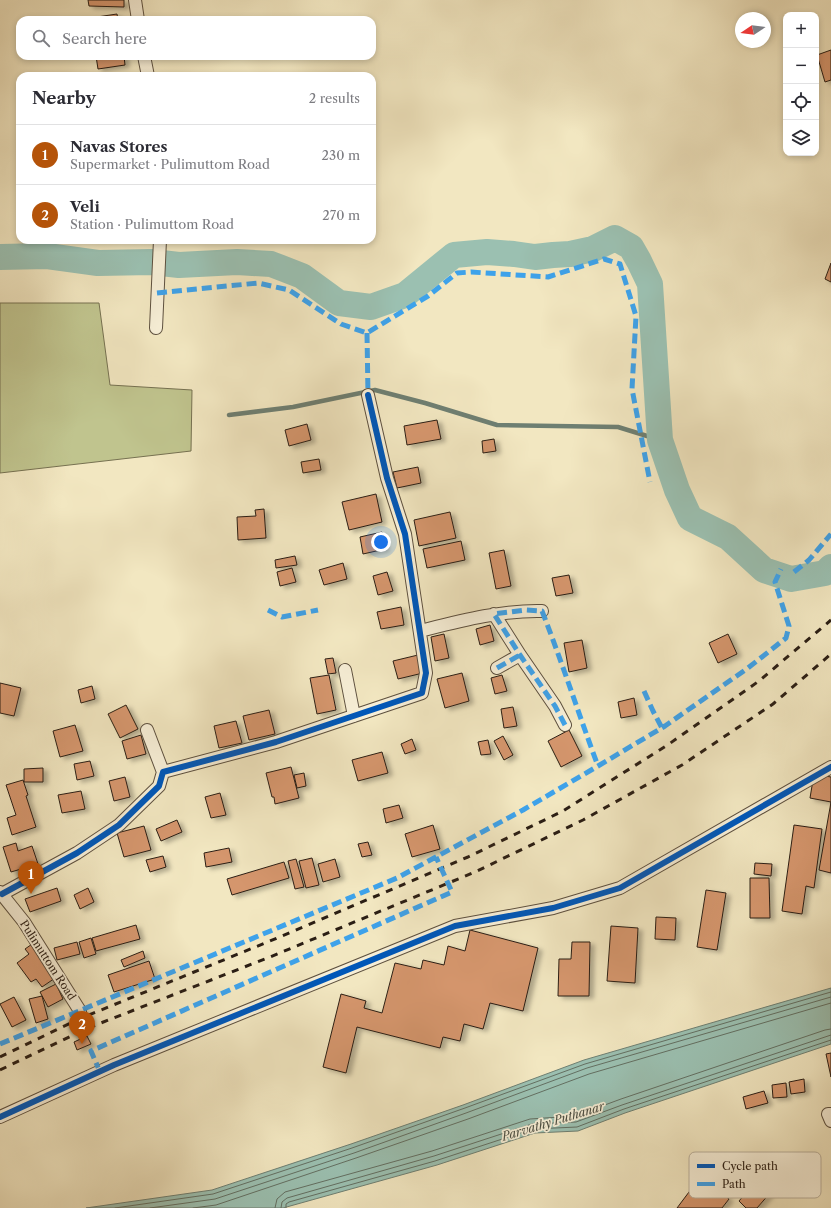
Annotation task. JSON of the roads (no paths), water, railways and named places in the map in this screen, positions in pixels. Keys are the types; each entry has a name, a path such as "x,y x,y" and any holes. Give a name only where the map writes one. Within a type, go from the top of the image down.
{"street":[{"path":"135,0 137,16"},
{"path":"145,60 147,72"},
{"path":"156,328 160,244"},
{"path":"163,772 276,742 422,693 426,673 405,534 387,478 368,395"},
{"path":"420,630 494,614 526,610 542,611"},
{"path":"494,614 555,706 565,726"},
{"path":"497,668 520,655"},
{"path":"345,670 354,716"},
{"path":"1,893 77,853 119,825 159,786 163,772 147,730"},
{"path":"0,1117 114,1065 455,926 553,908 620,888 831,767"},
{"name":"Pulimuttom Road","path":"1,893 24,922 80,1011"},
{"path":"831,1114 828,1114 831,1122"}],"water":[{"name":"Parvathy Puthanar","path":"831,988 831,1044 625,1113 578,1131 535,1133 437,1165 283,1208 86,1208 212,1190 463,1105 584,1060"}],"waterway":[{"path":"0,257 47,256 98,263 152,262 179,265 237,262 271,264 302,276 339,303 371,307 405,295 454,255 487,252 535,257 570,254 593,249 615,238 631,247 650,284 660,440 677,490 690,518 728,537 764,570 791,579 825,573 831,567"},
{"path":"229,415 293,407 375,390 425,403 497,425 618,427 660,440 657,427"}],"railway":[{"path":"0,1057 79,1019 270,941 468,857 563,811 669,744 759,681 831,620"},
{"path":"0,1070 88,1028 270,957 475,872 583,820 682,765 773,704 831,654"}],"place":[{"name":"Navas Stores","path":"31,894"},
{"name":"Veli","path":"82,1044"}]}
